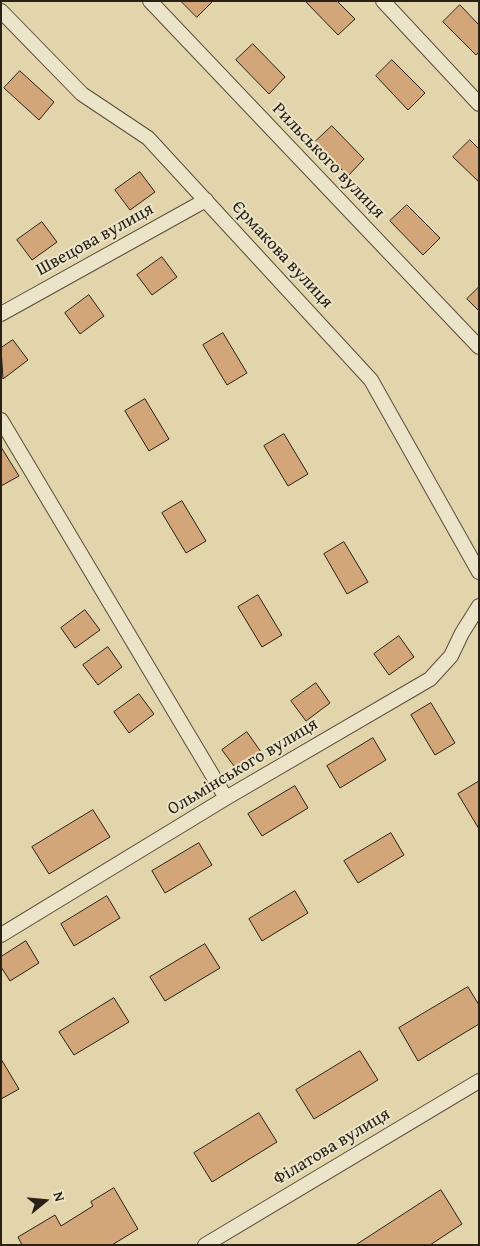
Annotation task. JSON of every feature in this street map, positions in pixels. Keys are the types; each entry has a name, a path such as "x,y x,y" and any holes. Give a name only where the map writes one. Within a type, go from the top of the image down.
{"street":[{"name":"Рильського вулиця","path":"150,1 479,348"},
{"path":"383,1 479,104"},
{"name":"Єрмакова вулиця","path":"1,11 82,94 148,138 371,380 479,572"},
{"name":"Швецова вулиця","path":"1,314 206,200"},
{"path":"1,420 226,798"},
{"name":"Ольмінського вулиця","path":"1,935 226,798 430,679 451,656 462,633 479,606"},
{"name":"Філатова вулиця","path":"205,1245 479,1081"}],"building":[{"path":"181,1 213,1 197,17"},
{"path":"337,1 355,19 338,35 306,2"},
{"path":"460,5 479,25 479,52 476,55 443,22"},
{"path":"253,44 285,77 269,94 236,60"},
{"path":"392,60 425,93 408,110 376,76"},
{"path":"20,71 54,102 39,120 4,88"},
{"path":"332,126 364,159 348,176 315,142"},
{"path":"470,140 479,149 479,182 453,157"},
{"path":"140,172 155,192 130,210 115,190"},
{"path":"407,205 440,238 423,255 390,221"},
{"path":"42,222 57,242 32,260 17,240"},
{"path":"162,257 177,277 152,295 137,275"},
{"path":"479,287 479,311 467,299"},
{"path":"89,295 104,316 80,334 65,313"},
{"path":"223,333 247,373 227,385 203,345"},
{"path":"13,340 28,360 3,379 1,348"},
{"path":"145,399 169,439 149,451 125,411"},
{"path":"284,434 308,474 288,486 264,446"},
{"path":"1,447 19,476 1,486"},
{"path":"182,501 206,541 186,553 162,513"},
{"path":"344,542 368,582 347,594 324,554"},
{"path":"258,595 282,635 262,647 238,607"},
{"path":"85,610 100,630 75,648 61,628"},
{"path":"399,636 414,657 389,675 374,654"},
{"path":"108,647 122,667 98,685 83,665"},
{"path":"316,683 330,703 306,721 291,701"},
{"path":"139,694 154,714 129,733 114,712"},
{"path":"431,703 455,743 435,755 411,715"},
{"path":"247,732 261,752 237,770 222,750"},
{"path":"373,738 386,760 340,788 327,766"},
{"path":"478,782 479,784 479,829 458,794"},
{"path":"295,786 308,808 262,836 248,814"},
{"path":"93,810 110,837 49,874 32,847"},
{"path":"391,833 404,855 358,883 344,861"},
{"path":"199,843 212,865 165,893 152,871"},
{"path":"295,891 308,913 262,941 249,919"},
{"path":"107,896 120,918 74,946 61,924"},
{"path":"26,941 39,963 10,981 1,967 1,957"},
{"path":"205,944 220,968 165,1001 150,977"},
{"path":"468,987 479,1005 479,1024 418,1061 399,1028"},
{"path":"114,998 129,1022 74,1055 59,1032"},
{"path":"360,1051 378,1080 314,1119 296,1090"},
{"path":"1,1059 19,1089 1,1099"},
{"path":"259,1113 277,1142 212,1182 194,1153"},
{"path":"114,1188 138,1229 112,1245 22,1245 18,1237 55,1215 61,1226 93,1206 91,1202"},
{"path":"441,1190 462,1224 430,1245 356,1245"}]}
